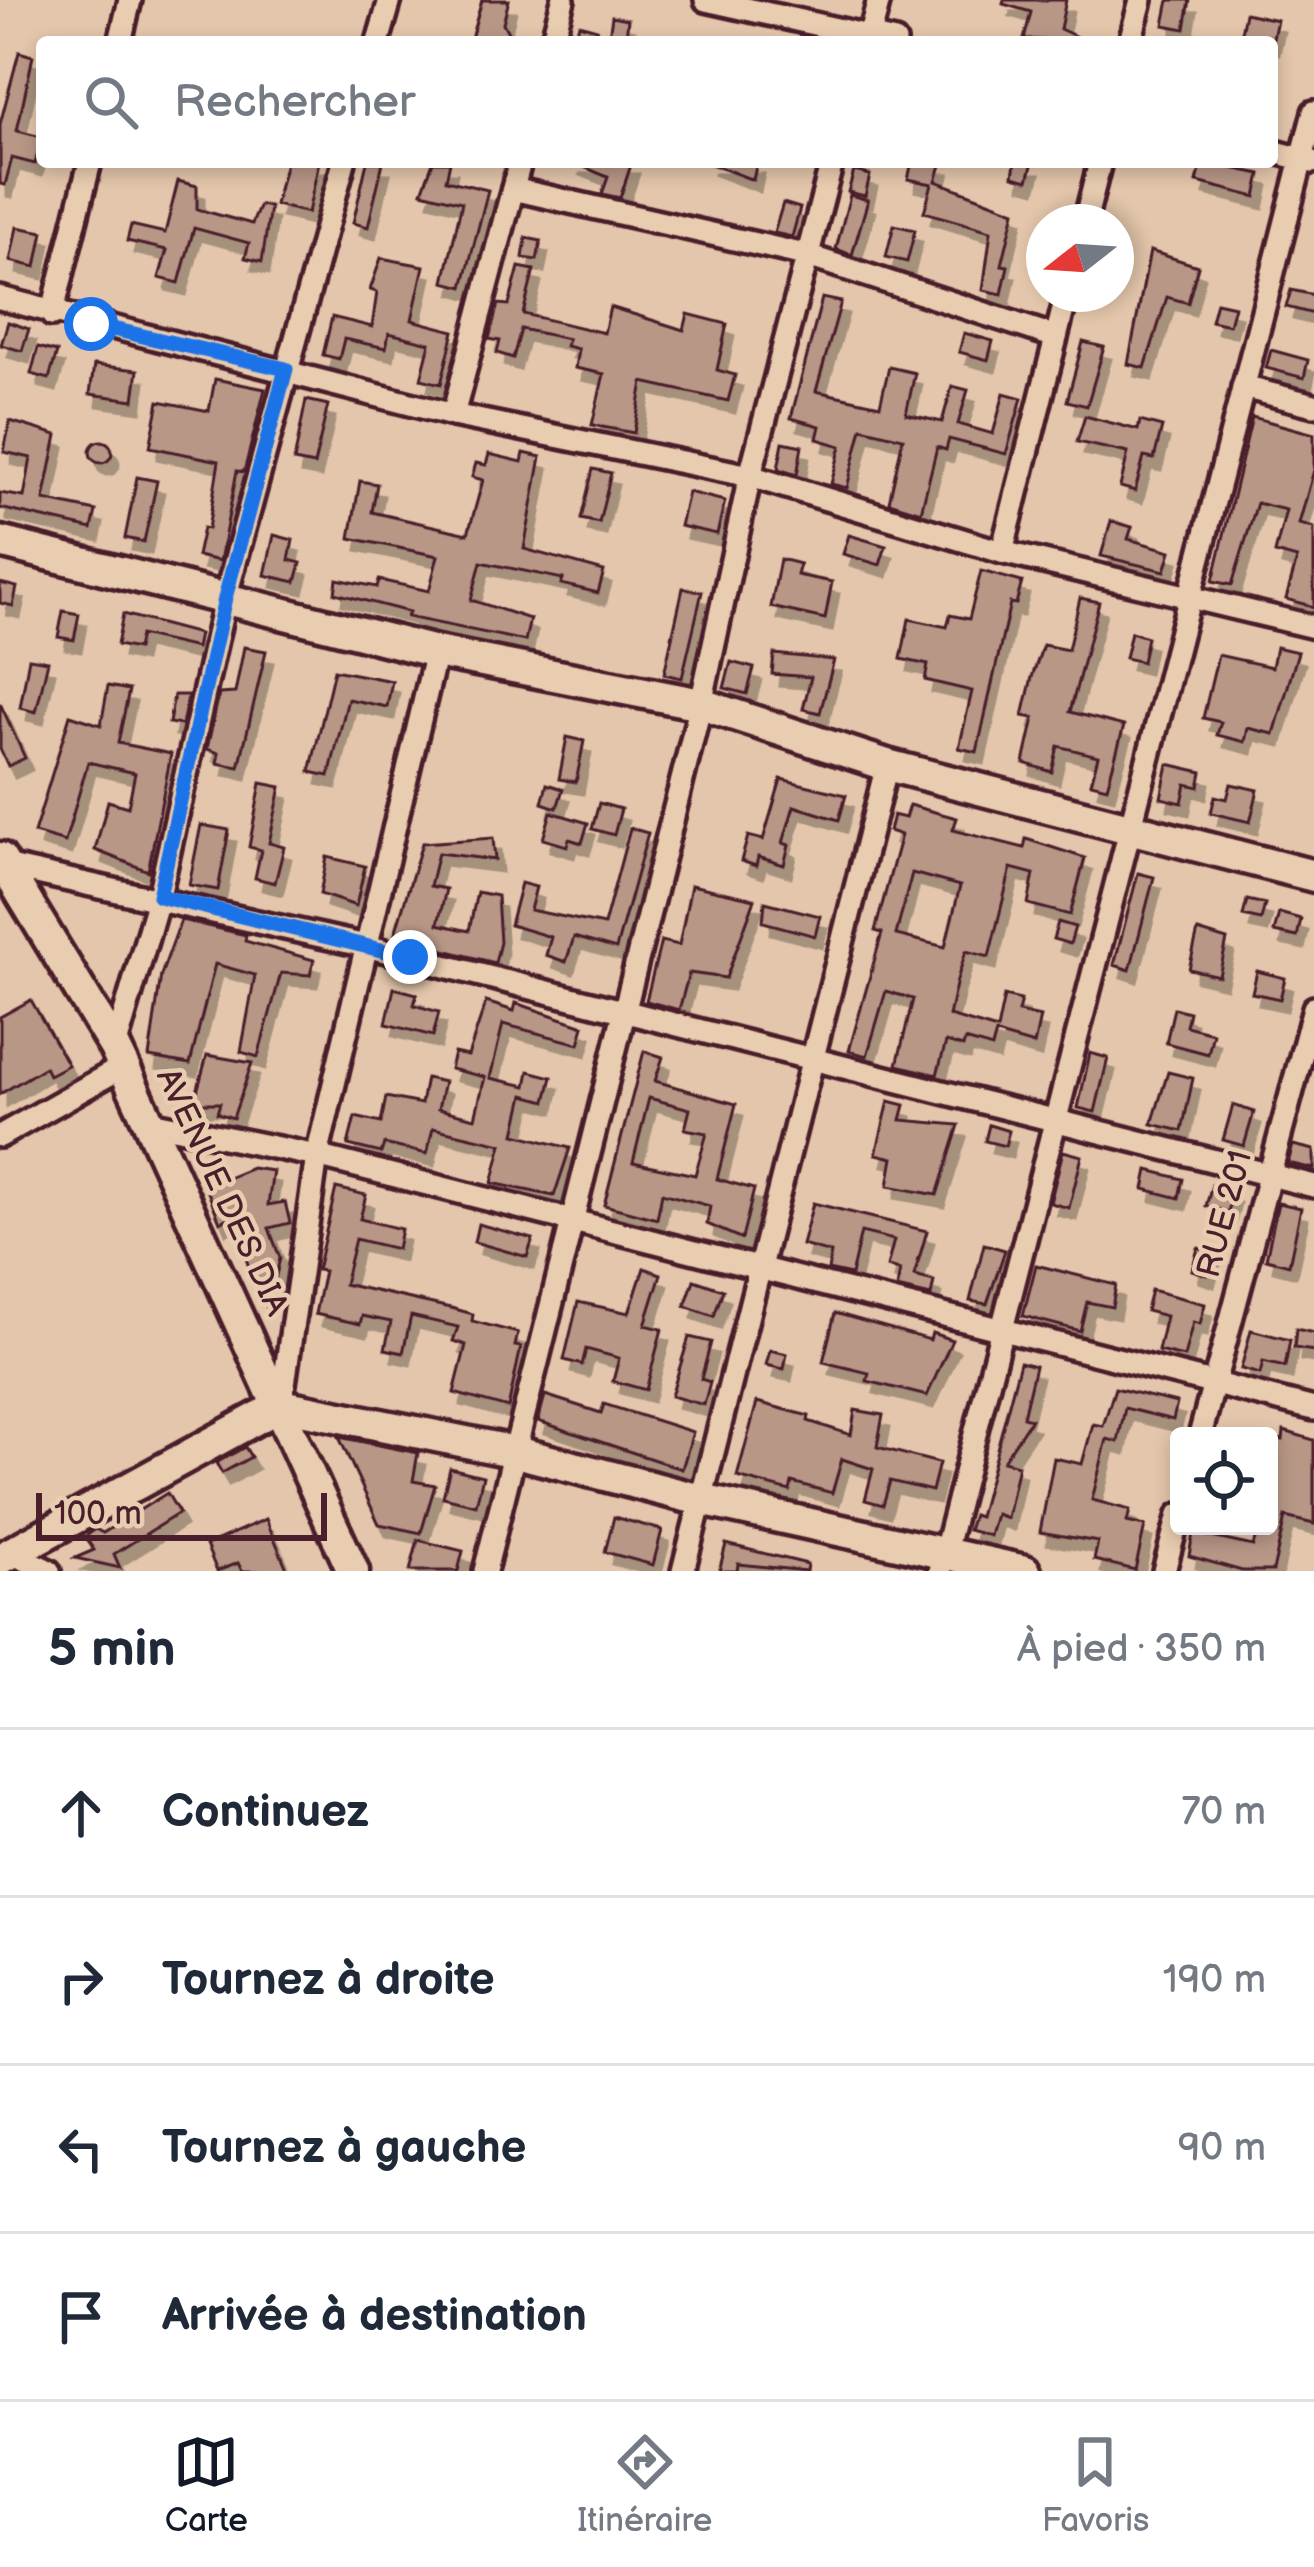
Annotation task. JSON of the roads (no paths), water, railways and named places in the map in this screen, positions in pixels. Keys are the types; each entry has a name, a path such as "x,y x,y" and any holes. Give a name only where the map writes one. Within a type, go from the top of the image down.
{"street":[{"path":"121,36 130,0"},
{"path":"380,36 390,0"},
{"path":"554,36 563,0"},
{"path":"706,0 860,36"},
{"path":"870,36 879,0"},
{"path":"1132,36 1141,0"},
{"path":"942,1561 1243,387 1308,160 1314,112"},
{"path":"1278,152 1308,160"},
{"path":"52,315 89,168"},
{"path":"0,1136 120,1057 225,598 342,168"},
{"path":"453,415 518,168"},
{"path":"485,1571 626,1011 750,476 830,168"},
{"path":"1090,204 1098,168"},
{"path":"513,189 805,256 1056,338"},
{"path":"0,298 453,415 750,476 1003,552 1314,627"},
{"path":"1003,552 1062,312"},
{"path":"1243,387 1314,405"},
{"path":"0,542 436,652 700,704 887,764 1314,876"},
{"path":"281,1405 317,1156 436,652"},
{"path":"683,1571 887,764"},
{"path":"1,862 366,946 1314,1186"},
{"name":"AVENUE DES DIA","path":"1,862 120,1057 353,1571"},
{"name":"RUE 201","path":"1202,1427 1314,1009"},
{"path":"150,1122 317,1156 1314,1409"},
{"path":"10,1562 281,1405 517,1452 942,1561 1025,1571"},
{"path":"1164,1571 1174,1535"},
{"path":"10,1562 49,1571"}]}
